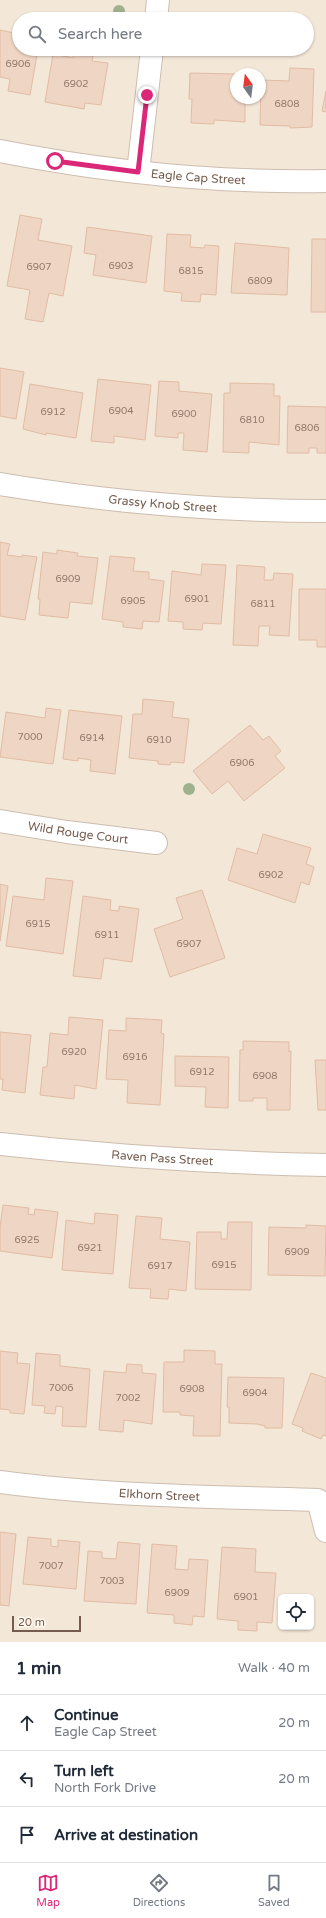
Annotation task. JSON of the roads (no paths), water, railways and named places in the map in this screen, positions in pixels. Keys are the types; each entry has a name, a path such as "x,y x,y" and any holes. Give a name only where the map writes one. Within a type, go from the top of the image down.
{"street":[{"path":"157,12 158,0"},
{"path":"138,172 151,56"},
{"name":"Eagle Cap Street","path":"0,151 41,159 138,172 289,182 326,181"},
{"name":"Grassy Knob Street","path":"0,484 47,492 154,504 263,511 326,511"},
{"name":"Wild Rouge Court","path":"0,821 66,832 156,843"},
{"name":"Raven Pass Street","path":"0,1144 92,1154 232,1163 326,1165"},
{"name":"Elkhorn Street","path":"0,1482 77,1490 198,1497 318,1500 326,1531"}]}
